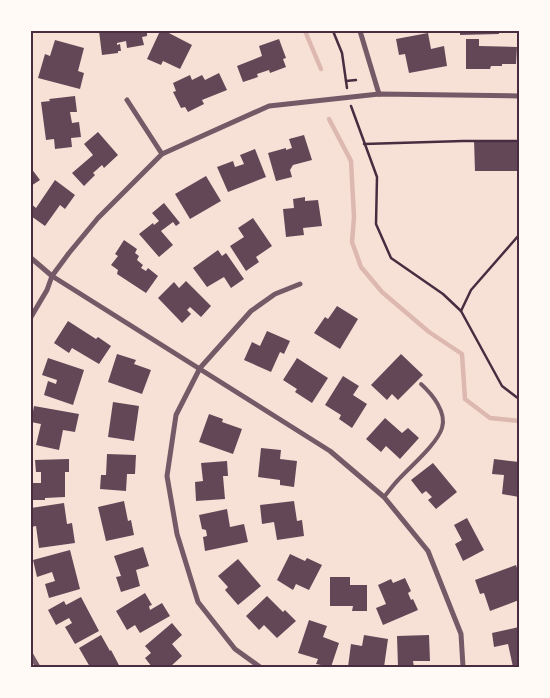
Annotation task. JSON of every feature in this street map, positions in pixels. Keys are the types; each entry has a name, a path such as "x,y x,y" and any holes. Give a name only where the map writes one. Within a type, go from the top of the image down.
{"street":[{"path":"360,31 379,94"},
{"path":"31,317 47,290 52,276 98,218 162,154 270,106 379,94 519,96"},
{"path":"127,100 162,154"},
{"path":"31,258 52,276 330,452 384,497 428,551 461,634 463,667"},
{"path":"260,667 235,649 198,602 177,534 167,476 176,415 200,368 251,311 275,294 300,284"},
{"path":"31,654 38,667"}],"lane":[{"path":"384,497 397,480 421,457 442,428 442,420 437,402 431,392 422,384"}],"path":[{"path":"333,31 342,53 348,96 377,177 376,224 391,258 443,294 461,311 502,386 519,399"},
{"path":"346,81 356,80"},
{"path":"364,144 519,141"},
{"path":"461,311 470,290 519,235"}],"building":[{"path":"99,31 147,31 147,36 142,37 144,45 127,48 126,41 117,43 117,45 120,44 121,51 102,55"},
{"path":"160,31 165,31 192,45 180,69 163,61 161,65 147,59"},
{"path":"460,31 499,31 499,34 460,35"},
{"path":"428,33 431,49 444,46 447,66 409,73 405,54 399,55 396,39"},
{"path":"279,39 286,58 283,59 286,67 270,73 269,70 257,74 258,77 243,82 237,66 262,56 259,46"},
{"path":"466,39 479,39 479,46 517,47 516,64 491,66 490,69 466,69"},
{"path":"55,40 84,48 78,71 84,73 80,89 38,78 45,54 50,56"},
{"path":"219,73 227,90 202,100 204,104 188,112 185,107 181,108 173,92 176,91 173,83 190,75 192,80 202,75 205,80"},
{"path":"75,96 77,112 70,112 72,123 79,122 81,137 71,138 72,147 55,149 54,139 46,140 41,102 50,101 49,99"},
{"path":"98,132 118,155 104,168 102,165 93,173 95,175 84,186 72,173 93,155 84,144"},
{"path":"304,135 312,160 293,165 290,170 292,177 276,181 268,153 292,148 289,139"},
{"path":"474,140 519,140 519,171 475,171"},
{"path":"255,149 266,177 228,192 217,167 233,161 235,167 244,164 240,155"},
{"path":"31,168 40,180 31,186"},
{"path":"206,176 221,201 190,219 175,194"},
{"path":"55,180 75,195 65,209 60,205 45,226 31,216 31,204 36,208"},
{"path":"305,197 305,201 318,200 322,226 303,228 304,235 286,237 283,209 294,208 293,199"},
{"path":"164,203 180,223 176,226 173,222 161,231 173,245 159,257 139,234 153,223 154,225 159,221 152,213"},
{"path":"253,218 272,246 256,257 259,262 246,271 230,246 244,237 238,228"},
{"path":"124,240 137,249 135,253 139,256 137,260 143,265 141,268 146,271 148,268 158,276 146,293 117,274 118,270 111,265 118,256 115,254"},
{"path":"218,250 222,256 226,253 244,279 231,288 224,277 207,287 193,268"},
{"path":"186,281 211,306 201,317 190,307 187,310 191,314 182,323 158,298 174,282 179,288"},
{"path":"337,306 358,319 340,349 314,333 325,317 328,319"},
{"path":"68,321 111,346 99,364 72,348 69,353 54,343"},
{"path":"267,331 290,341 284,354 280,352 271,372 244,360 252,342 260,346"},
{"path":"117,354 136,360 134,364 151,370 142,394 108,382"},
{"path":"401,354 423,375 398,400 392,394 387,400 371,385"},
{"path":"48,358 84,370 73,405 44,395 48,381 56,384 57,380 42,375"},
{"path":"297,358 328,378 312,403 295,392 297,389 283,380"},
{"path":"343,376 359,386 353,395 367,404 352,428 339,419 341,415 325,405"},
{"path":"113,402 139,406 134,441 108,437"},
{"path":"34,406 79,414 75,432 63,430 59,450 36,445 41,424 31,422"},
{"path":"209,414 223,419 222,422 242,429 233,454 199,442"},
{"path":"385,418 402,433 408,428 419,438 400,459 386,446 381,452 366,439"},
{"path":"261,448 281,450 280,459 297,461 294,487 280,485 280,480 258,477"},
{"path":"107,454 136,455 135,474 127,474 126,491 100,489 101,475 106,475"},
{"path":"69,459 69,472 65,472 65,497 31,500 31,483 41,483 41,472 36,472 35,460"},
{"path":"494,459 519,462 519,497 502,494 504,475 492,474"},
{"path":"227,461 228,476 223,476 225,499 196,501 195,482 203,481 201,463"},
{"path":"433,463 457,492 436,509 428,500 432,497 426,491 422,494 411,480"},
{"path":"124,501 128,521 131,520 134,535 106,541 98,507"},
{"path":"294,501 297,521 302,520 304,536 277,540 274,522 262,524 260,505"},
{"path":"64,503 67,524 72,523 75,543 39,548 36,526 31,527 31,508"},
{"path":"227,509 230,527 244,524 248,542 205,551 203,537 207,536 206,530 202,529 199,515"},
{"path":"467,518 484,550 463,561 455,544 462,540 454,525"},
{"path":"143,547 149,566 136,570 140,586 121,592 116,577 121,576 114,556"},
{"path":"70,550 80,589 49,598 45,584 55,581 52,572 37,577 33,560"},
{"path":"290,554 305,561 307,558 322,565 309,590 296,584 293,590 277,580"},
{"path":"238,559 261,586 238,605 225,590 228,587 218,576"},
{"path":"516,565 519,574 519,600 490,611 484,593 480,594 475,580"},
{"path":"330,577 350,577 350,585 367,585 367,611 352,611 353,606 330,606"},
{"path":"405,578 411,591 408,593 418,610 383,625 376,608 386,604 378,585 391,579 393,583"},
{"path":"145,593 152,605 149,606 150,610 162,603 170,616 140,633 135,625 127,630 116,611"},
{"path":"267,596 283,612 285,610 296,621 277,638 264,625 259,630 246,616"},
{"path":"81,597 99,631 75,644 65,627 72,623 69,618 56,625 48,610 64,601 66,605"},
{"path":"309,620 327,626 323,637 339,643 331,667 316,664 318,659 298,653"},
{"path":"172,623 182,635 172,644 182,656 170,667 152,667 145,658 151,653 145,646"},
{"path":"519,627 519,667 513,667 508,644 494,647 492,633"},
{"path":"101,635 120,667 90,667 79,648"},
{"path":"364,635 388,639 384,667 348,667 351,644 362,646"},
{"path":"429,635 430,661 413,661 414,667 398,667 397,636"}],"waterway":[{"path":"305,31 321,69"},
{"path":"329,119 351,161 354,217 352,242 361,267 382,292 429,332 462,354 465,399 490,418 519,421"}]}
